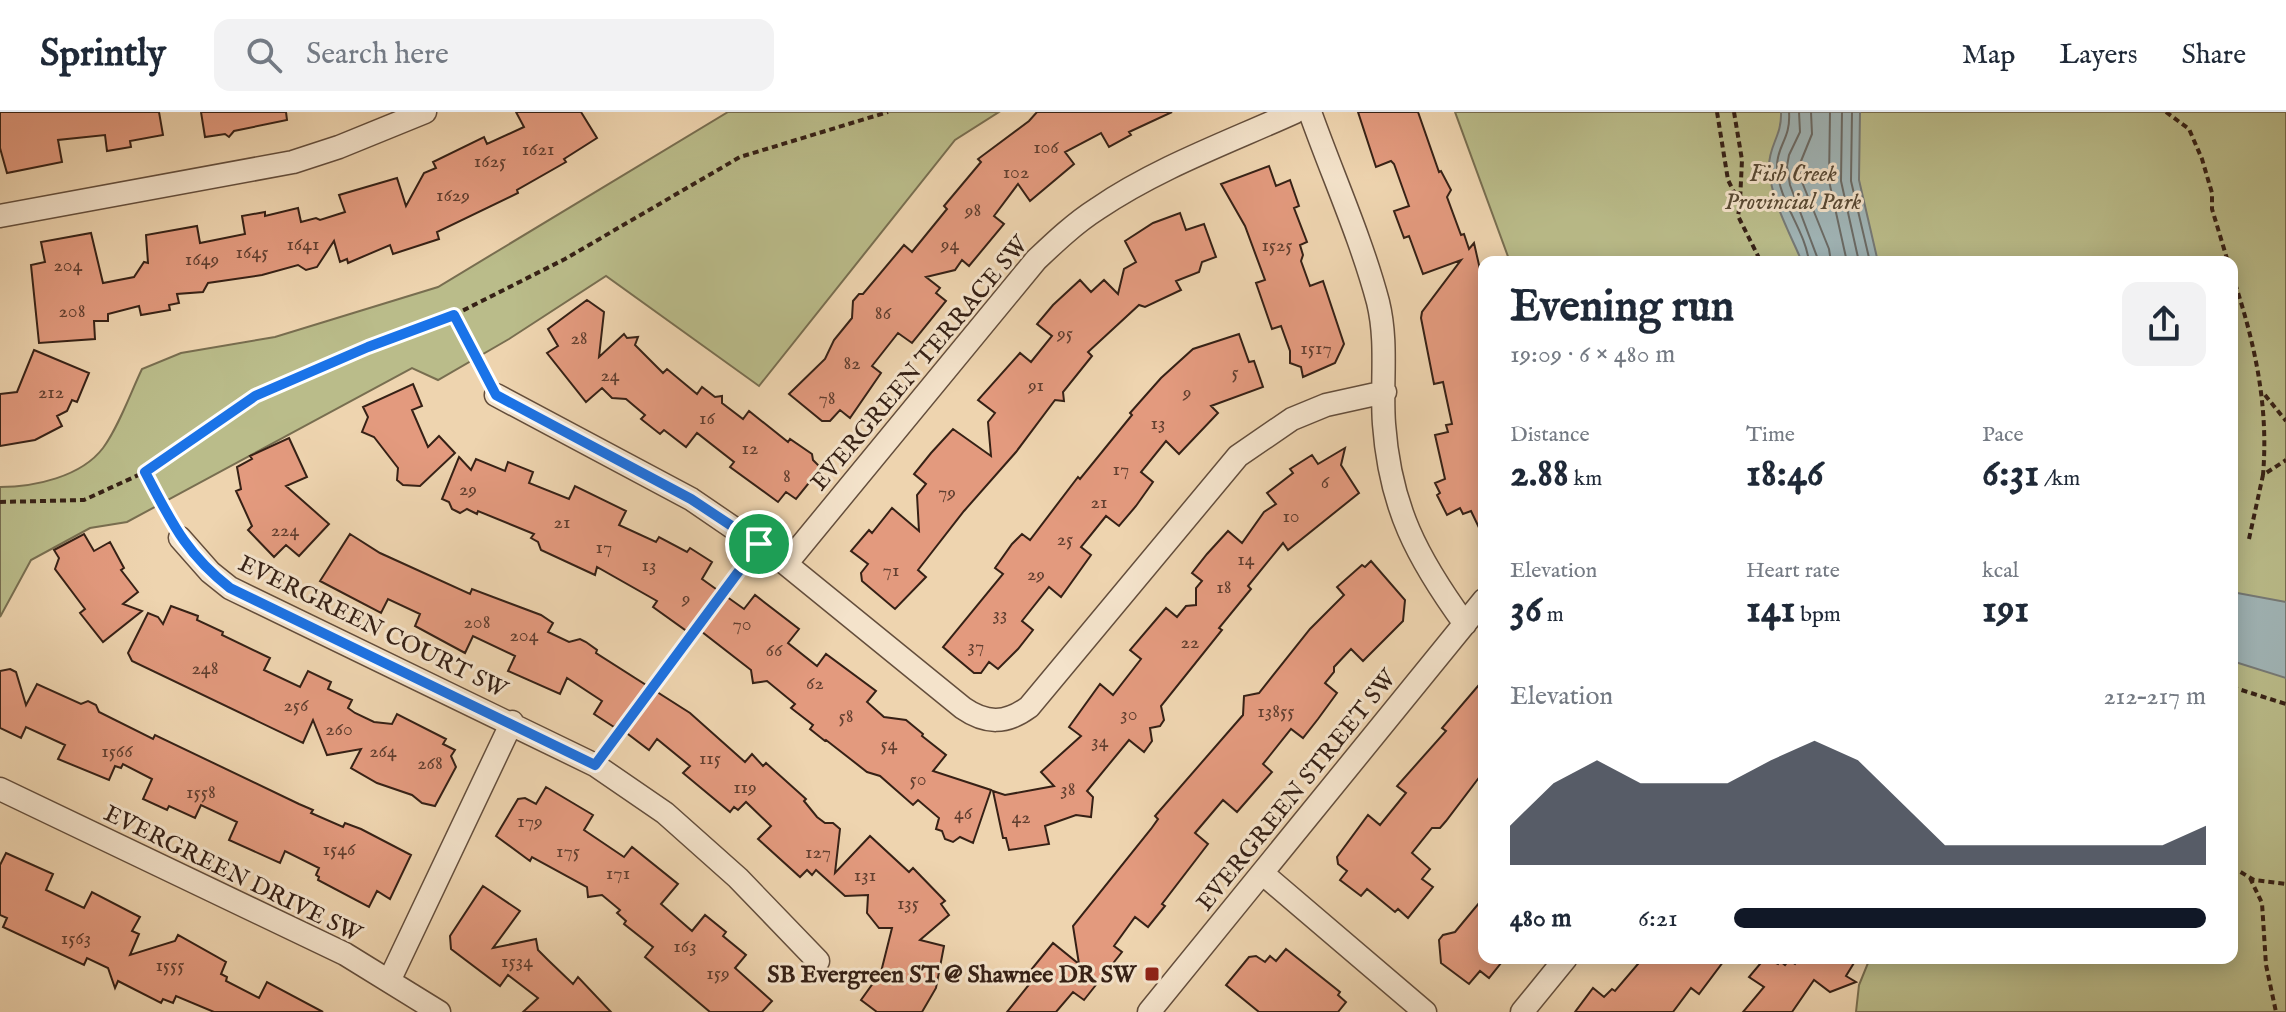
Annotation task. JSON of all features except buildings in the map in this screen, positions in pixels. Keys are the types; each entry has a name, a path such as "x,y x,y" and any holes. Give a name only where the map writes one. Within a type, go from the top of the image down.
{"street":[{"path":"0,216 293,162 425,112"},
{"name":"EVERGREEN TERRACE SW","path":"786,564 1036,260 1065,233 1132,188 1295,112"},
{"path":"1310,112 1378,303 1384,345 1387,451 1399,514 1433,581 1465,624"},
{"path":"496,395 691,499 786,564 963,708 985,719 1003,721 1029,707 1238,456 1292,419 1357,396 1385,392"},
{"name":"EVERGREEN COURT SW","path":"180,538 210,572 230,588 512,722 595,765 665,813 738,878 818,961"},
{"name":"EVERGREEN STREET SW","path":"1149,1012 1478,608"},
{"name":"EVERGREEN COURT SW","path":"390,979 512,722"},
{"name":"EVERGREEN DRIVE SW","path":"0,789 345,954 439,1012"},
{"path":"1262,873 1425,1012"},
{"path":"1522,1012 1561,964"}],"path":[{"path":"0,502 84,500 145,472 255,396 368,347 454,315 565,259 740,157 888,112"},
{"path":"1717,112 1728,180 1740,204"},
{"path":"1734,112 1742,160 1738,216 1758,256"},
{"path":"2166,112 2189,129 2202,159 2226,256"},
{"path":"2238,293 2264,393 2266,425 2263,475 2249,539"},
{"path":"454,315 496,395"},
{"path":"2264,393 2286,421"},
{"path":"2263,475 2286,460"},
{"path":"145,472 180,538"},
{"path":"595,765 759,544"},
{"path":"2238,689 2286,704"},
{"path":"2238,871 2250,878 2286,884"},
{"path":"2250,878 2262,903 2266,965 2276,1012"}],"green space":[{"path":"728,112 999,112 955,140 759,386 606,276 509,339 438,380 412,368 127,522 90,528 31,560 0,617 0,487 56,478 94,458 114,430 142,369 181,353 275,337 438,287"},
{"name":"Fish Creek Provincial Park","path":"1455,112 2286,112 2286,1012 1856,1012 1859,985 1868,964 2238,964 2238,256 1508,256"}],"water":[{"path":"1781,112 1860,112 1859,180 1877,256 1799,256 1781,216 1770,178 1771,152 1780,128"},
{"path":"2238,593 2286,602 2286,678 2238,663"}],"place":[{"name":"SB Evergreen ST @ Shawnee DR SW","path":"1152,974"}],"route":[{"path":"454,315 496,395 573,439 691,499 759,544 595,765 230,588 210,572 180,538 145,472 255,396 368,347 454,315"}]}
